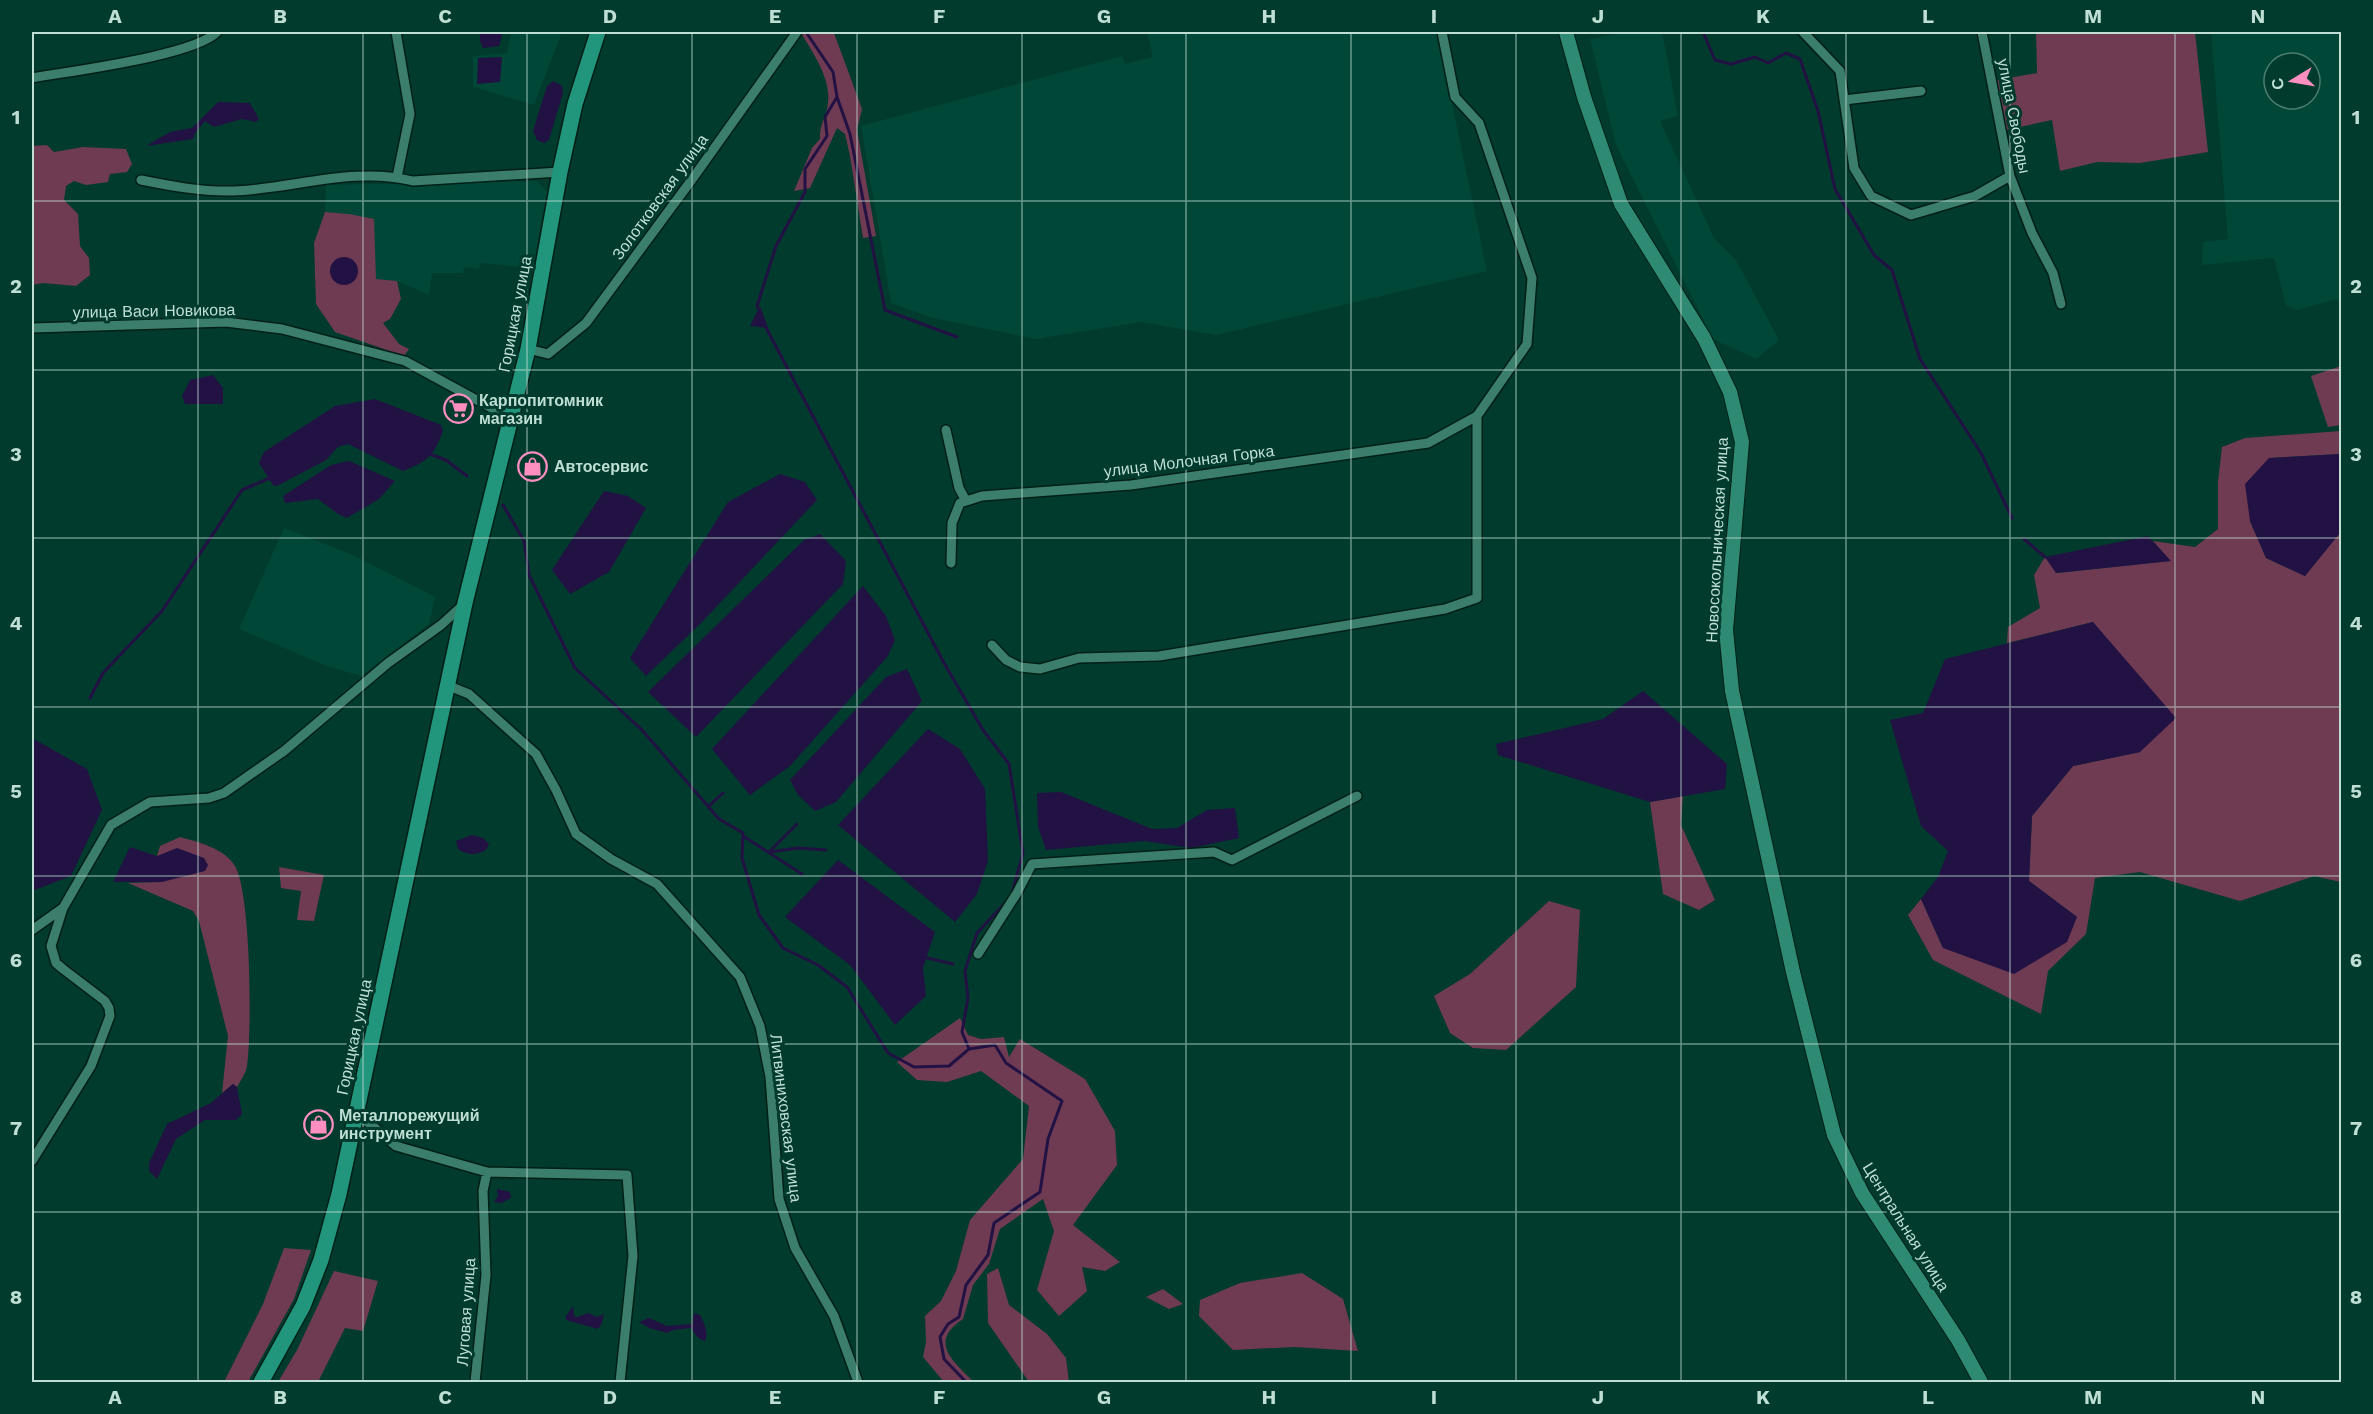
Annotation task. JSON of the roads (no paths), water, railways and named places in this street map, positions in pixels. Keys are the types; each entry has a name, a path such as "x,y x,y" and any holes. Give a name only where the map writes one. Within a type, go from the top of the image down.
{"main road":[{"name":"Горицкая улица","path":"261,1383 303,1306 321,1260 356,1116 449,687 465,603 528,349 560,172 575,104 598,32"},
{"name":"Новосокольническая улица","path":"1566,32 1584,97 1621,204 1704,338 1730,392 1742,442 1726,630 1732,691 1782,922 1820,1080"},
{"name":"Центральная улица","path":"1820,1080 1834,1135 1862,1193 1958,1340 1982,1383"}],"street":[{"path":"32,78 167,54 209,39 217,32"},
{"path":"396,32 410,114 397,177"},
{"name":"Золотковская улица","path":"528,349 548,354 586,323 797,32"},
{"path":"992,645 1006,660 1020,667 1040,669 1079,658 1159,656 1445,609 1477,598 1477,416 1527,344 1532,278 1479,123 1455,97 1442,32"},
{"path":"1803,32 1840,71 1854,168 1871,195 1911,215 1976,196 2010,176"},
{"name":"улица Свободы","path":"1982,32 2010,176 2032,233 2053,273 2061,304"},
{"path":"1844,100 1922,91"},
{"path":"141,180 181,188 233,191 338,177 397,177 413,181 560,172"},
{"name":"улица Васи Новикова","path":"32,328 226,322 282,329 405,361 510,418"},
{"name":"улица Молочная Горка","path":"966,501 982,496 1131,485 1428,443 1477,416"},
{"path":"946,430 959,488 966,501 960,503 952,523 951,563"},
{"path":"32,1161 91,1066 110,1016 105,1002 56,963 51,946 63,908 111,825 150,802 209,798 224,793 284,752 388,663 441,624 465,603"},
{"name":"Литвиниховская улица","path":"449,687 469,694 536,754 576,834 611,859 657,884 740,977 760,1026 770,1077 779,1199 795,1248 834,1316 858,1383"},
{"path":"978,954 1017,893 1032,864 1214,852 1232,860 1357,796"},
{"path":"32,930 63,908"},
{"path":"356,1116 369,1123 396,1146 487,1172 627,1175 633,1256 620,1383"},
{"name":"Луговая улица","path":"475,1383 486,1275 483,1191 487,1172"}],"waterway":[{"path":"759,310 757,306 776,246 805,192 805,169 827,136 825,117 837,97 833,72 806,32"},
{"path":"1703,32 1715,60 1731,64 1755,57 1768,63 1786,53 1800,59 1818,111 1835,189 1874,255 1892,270 1920,359 1981,453 2012,518"},
{"path":"837,97 850,134 885,310 957,337"},
{"path":"764,324 944,663 983,730 1009,764 1023,853 1012,893"},
{"path":"427,453 446,460 467,476"},
{"path":"90,698 103,673 162,611 242,490 270,478"},
{"path":"503,505 524,541 529,575 575,668 642,730 719,819 743,833 742,858 759,915 783,948 818,965 847,987 888,1053 914,1067 949,1066 969,1049 995,1045 1006,1063 1062,1101 1048,1139 1040,1192 994,1223 988,1255 966,1285 959,1317 948,1324 940,1337 944,1359 966,1382"},
{"path":"2024,539 2045,557"},
{"path":"709,806 723,793"},
{"path":"770,851 797,824"},
{"path":"743,836 802,874"},
{"path":"769,852 798,848 826,850"},
{"path":"969,1049 962,1032 968,998 965,971 977,933 1007,901"},
{"path":"923,957 953,964"}],"place":[{"name":"Карпопитомник магазин","path":"458,409"},
{"name":"Автосервис","path":"533,466"},
{"name":"Металлорежущий инструмент","path":"318,1124"}]}
